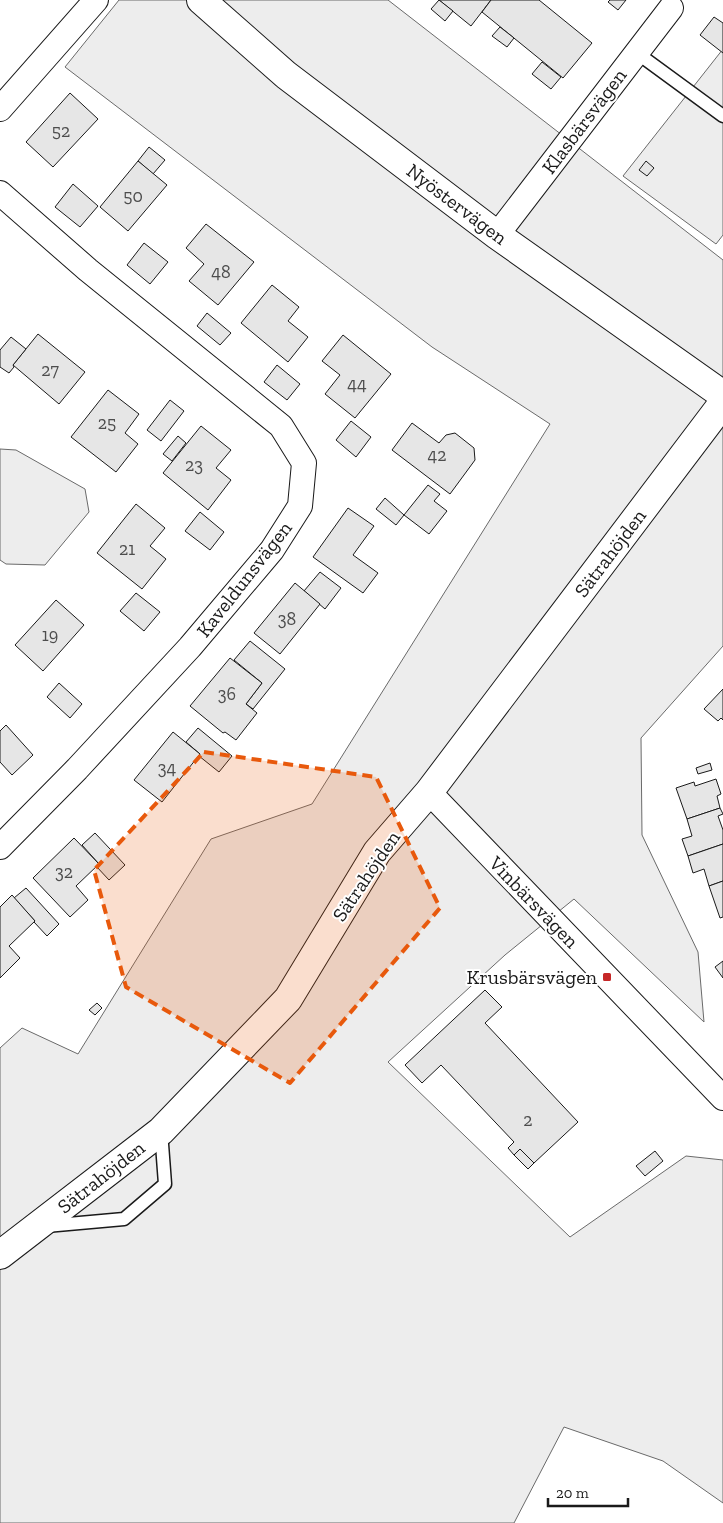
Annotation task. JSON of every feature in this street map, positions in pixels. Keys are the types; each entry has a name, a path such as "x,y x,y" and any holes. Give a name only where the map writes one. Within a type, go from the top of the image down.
{"street":[{"path":"0,109 96,0"},
{"name":"Nyöstervägen","path":"202,0 286,75 497,235 723,395"},
{"name":"Klasbärsvägen","path":"497,235 637,53 670,3"},
{"name":"Kaveldunsvägen","path":"0,194 88,270 280,426 304,463 300,506 272,550 190,647 77,769 0,847"},
{"name":"Sätrahöjden","path":"0,1255 161,1131 288,999 377,852 429,792 723,403"},
{"name":"Vinbärsvägen","path":"429,792 723,1098"}],"lane":[{"path":"637,53 723,116"},
{"path":"39,1226 124,1219 165,1184 161,1131"}],"highlighted area":[{"path":"204,752 376,777 440,908 290,1083 126,987 94,870"}],"shaded area":[{"path":"119,0 388,0 723,260 723,646 641,738 642,835 698,952 704,1022 574,899 505,955 388,1062 570,1237 686,1156 723,1160 723,1503 663,1461 564,1427 514,1523 0,1523 0,1048 22,1028 78,1054 211,839 312,804 550,424 432,347 65,67"},
{"path":"723,49 723,235 716,244 623,176"},
{"path":"0,449 16,450 85,489 89,512 45,565 6,564 0,560"}],"building":[{"path":"439,0 491,0 471,26"},
{"path":"439,0 453,11 445,21 431,9"},
{"path":"491,0 539,0 592,43 563,78 482,12"},
{"path":"610,0 626,0 618,10 608,2"},
{"path":"714,17 723,23 723,53 700,35"},
{"path":"500,27 514,38 507,47 492,36"},
{"path":"542,62 561,77 551,89 532,74"},
{"path":"70,93 98,119 53,167 26,142"},
{"path":"149,147 165,160 153,174 138,161"},
{"path":"138,161 167,185 128,231 100,207"},
{"path":"646,161 654,168 647,176 639,170"},
{"path":"73,184 98,206 80,227 55,207"},
{"path":"206,224 254,262 218,305 189,281 204,264 186,248"},
{"path":"144,243 168,262 150,284 127,265"},
{"path":"272,285 299,307 288,321 308,337 288,362 241,323"},
{"path":"207,313 231,333 220,345 197,326"},
{"path":"38,334 85,372 59,404 13,365"},
{"path":"343,335 391,374 355,418 325,394 340,375 322,361"},
{"path":"11,337 26,349 9,373 0,367 0,350"},
{"path":"277,365 300,384 287,400 264,382"},
{"path":"108,390 139,414 125,433 138,444 116,472 71,437"},
{"path":"170,400 184,411 161,441 147,430"},
{"path":"351,421 371,437 356,457 336,440"},
{"path":"412,423 439,443 446,435 455,433 474,448 475,460 450,494 392,450"},
{"path":"201,426 231,450 216,468 231,480 208,510 163,473"},
{"path":"178,436 186,443 172,461 163,454"},
{"path":"428,485 440,494 434,501 447,511 429,534 404,515"},
{"path":"385,498 404,515 396,525 376,509"},
{"path":"136,504 165,528 150,546 166,559 142,589 97,553"},
{"path":"348,508 374,526 353,555 378,573 363,593 313,557"},
{"path":"200,512 224,532 210,550 185,531"},
{"path":"320,572 341,588 325,609 304,591"},
{"path":"295,583 320,604 280,654 254,633"},
{"path":"136,593 160,612 144,631 120,611"},
{"path":"56,600 84,625 43,671 15,645"},
{"path":"250,641 285,669 253,709 246,704 262,683 234,660"},
{"path":"230,658 262,683 246,704 257,713 236,740 225,732 223,733 190,706"},
{"path":"59,683 82,704 70,718 47,697"},
{"path":"723,689 723,720 721,718 718,721 704,709"},
{"path":"6,725 33,755 12,775 0,762 0,731"},
{"path":"198,728 232,756 219,772 199,756 200,754 186,742"},
{"path":"173,732 200,754 162,802 134,780"},
{"path":"710,763 712,770 698,774 696,768"},
{"path":"716,779 721,794 717,796 720,808 687,819 676,788 694,782 695,786"},
{"path":"720,808 723,814 718,816 723,830 723,844 688,856 682,839 692,836 687,819"},
{"path":"95,833 125,865 109,880 96,866 99,864 82,845"},
{"path":"74,838 99,864 76,886 88,900 70,917 33,878"},
{"path":"723,844 723,881 709,886 704,869 693,873 688,856"},
{"path":"723,881 723,917 720,918 709,886"},
{"path":"26,888 59,924 47,936 14,898"},
{"path":"12,895 35,921 9,946 20,958 0,978 0,907"},
{"path":"723,961 723,978 715,967"},
{"path":"485,990 502,1007 485,1023 578,1122 534,1163 520,1149 514,1155 508,1148 514,1142 441,1065 422,1083 405,1065"},
{"path":"97,1003 102,1008 95,1015 89,1010"},
{"path":"520,1149 534,1163 528,1169 514,1155"},
{"path":"655,1151 663,1161 645,1176 636,1166"}],"place":[{"name":"Krusbärsvägen","path":"607,977"}]}
